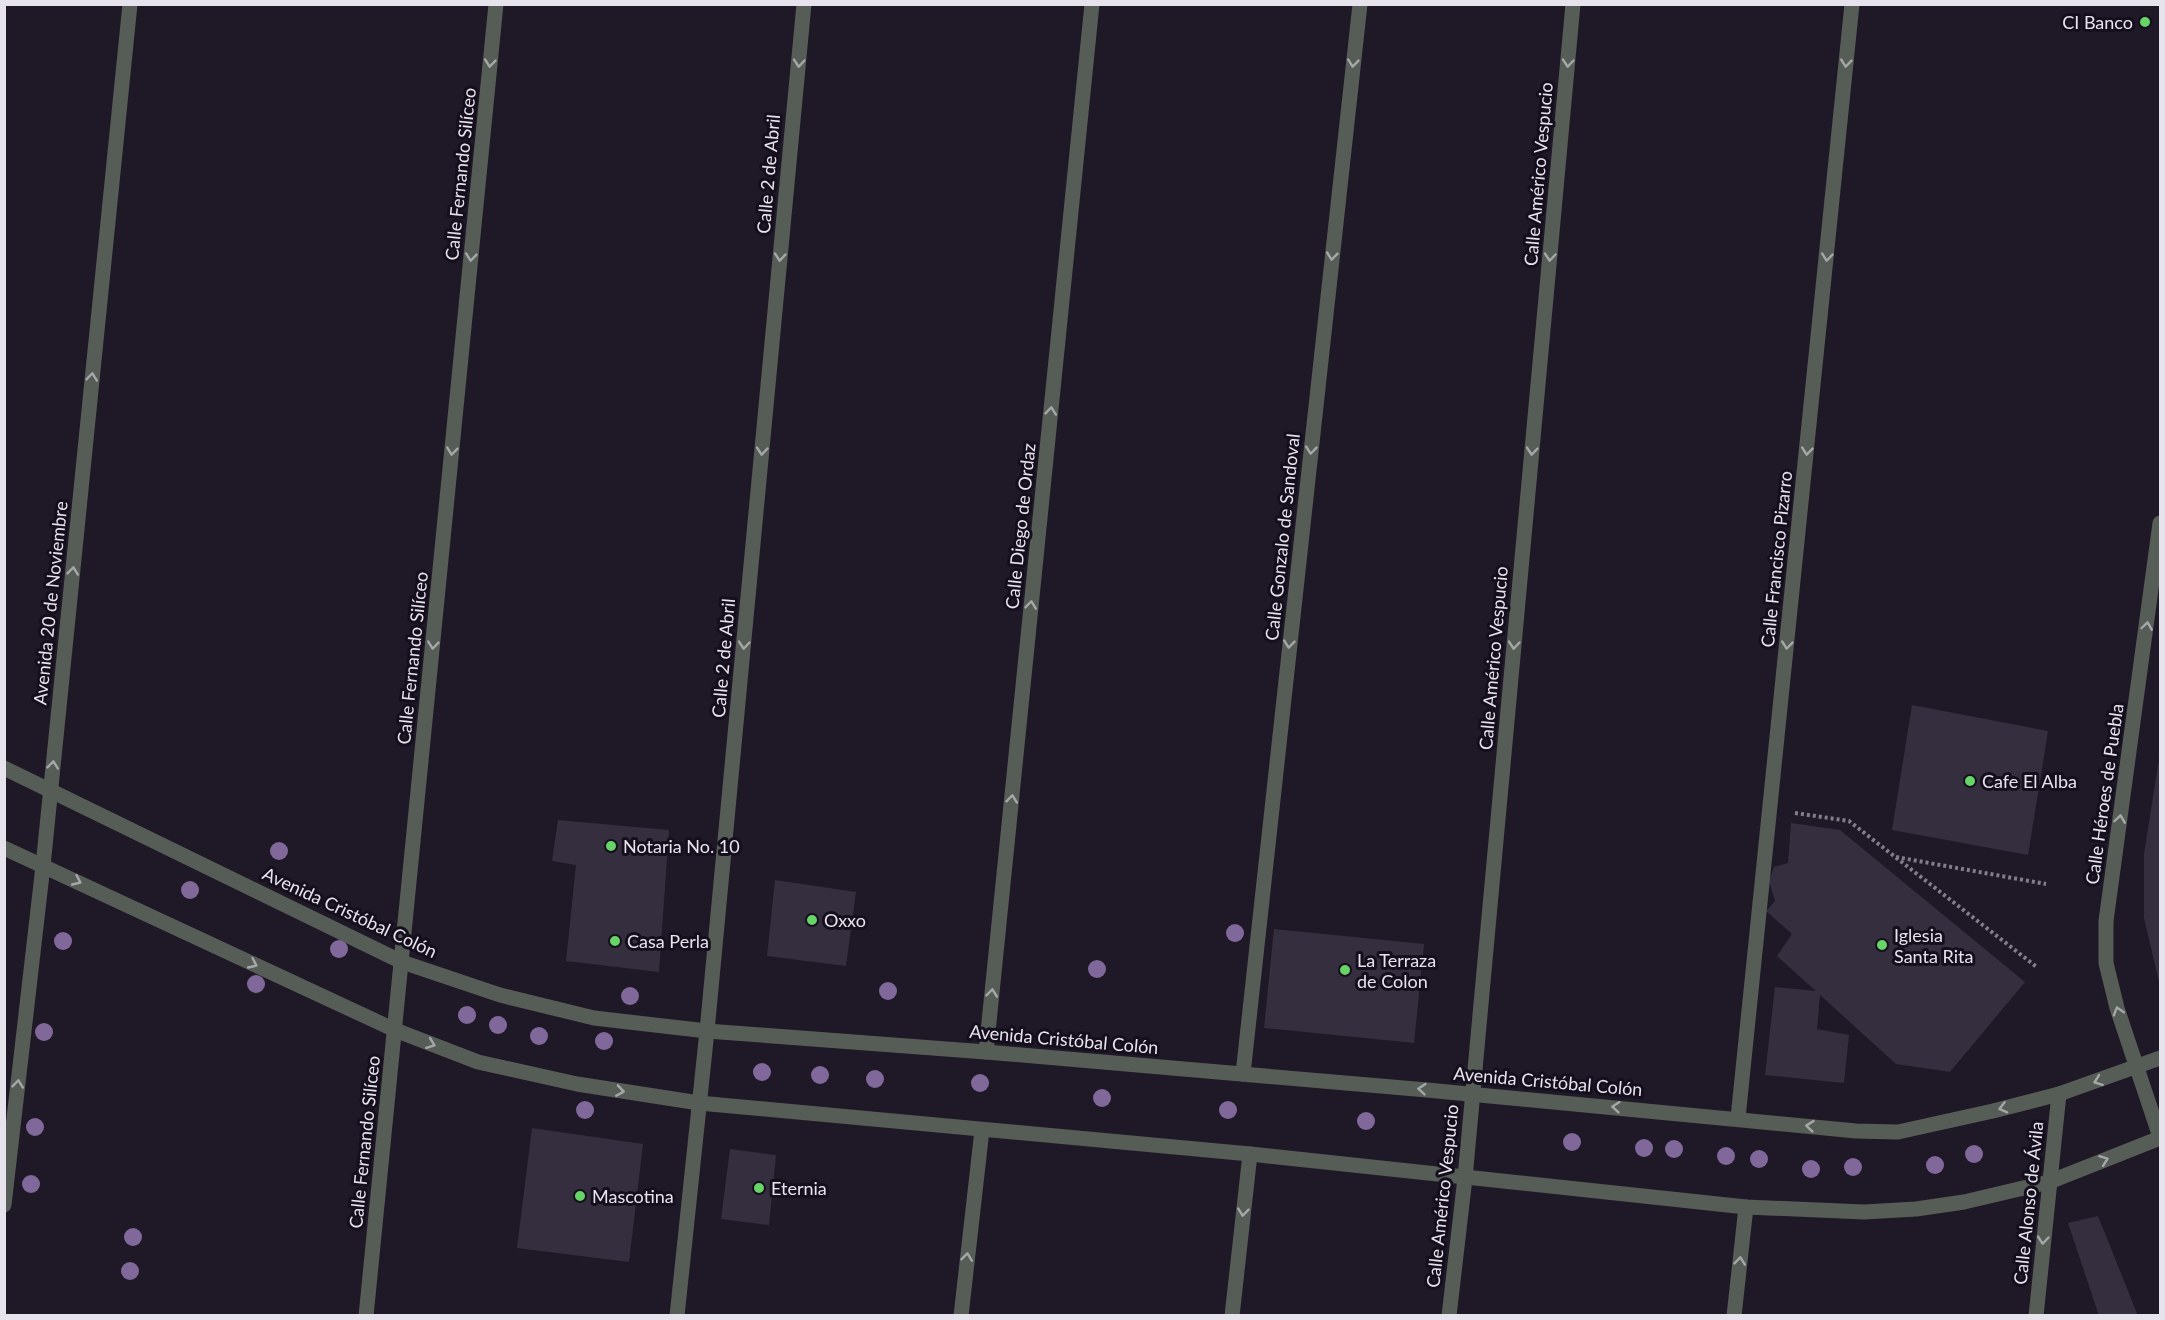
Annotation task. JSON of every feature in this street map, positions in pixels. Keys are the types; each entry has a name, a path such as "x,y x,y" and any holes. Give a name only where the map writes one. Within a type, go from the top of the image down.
{"street":[{"name":"Avenida 20 de Noviembre","path":"4,1205 43,866 130,4"},
{"name":"Calle Fernando Silíceo","path":"366,1316 496,4"},
{"name":"Calle 2 de Abril","path":"678,1316 804,4"},
{"name":"Calle Diego de Ordaz","path":"987,1052 1092,4"},
{"name":"Calle Gonzalo de Sandoval","path":"1243,1074 1360,4"},
{"name":"Calle Américo Vespucio","path":"1449,1316 1465,1178 1573,4"},
{"name":"Calle Francisco Pizarro","path":"1738,1118 1852,4"},
{"name":"Calle Héroes de Puebla","path":"2160,523 2106,921 2106,963 2117,1008 2160,1138"},
{"name":"Avenida Cristóbal Colón","path":"4,768 402,962 500,995 594,1018 707,1031 1243,1074 1738,1118 1856,1131 1898,1132 2059,1094 2160,1058"},
{"path":"4,848 395,1030 478,1062 577,1084 699,1103 1250,1154 1746,1207 1864,1212 1916,1209 1964,1202 2049,1182 2160,1138"},
{"name":"Calle Alonso de Ávila","path":"2036,1316 2059,1094"},
{"path":"961,1316 982,1130"},
{"path":"1232,1316 1250,1154"},
{"path":"1734,1316 1746,1207"}],"path":[{"path":"1770,809 1849,821 2038,968"},
{"path":"1894,856 2046,884"}],"building":[{"name":"Cafe El Alba","path":"1912,705 2048,731 2028,855 1892,830"},
{"path":"2159,759 2160,986 2144,918 2144,854"},
{"path":"558,820 669,830 659,972 566,961 576,865 552,861"},
{"name":"Iglesia Santa Rita","path":"1791,823 1840,830 2025,982 1950,1072 1896,1064 1820,995 1817,1029 1849,1035 1844,1083 1765,1075 1775,987 1816,991 1777,956 1792,934 1766,911 1775,901 1769,881 1774,867 1788,863"},
{"name":"Oxxo","path":"775,880 856,892 846,966 767,956"},
{"name":"La Terraza de Colon","path":"1274,929 1424,944 1414,1043 1264,1028"},
{"name":"Mascotina","path":"532,1128 643,1144 629,1262 517,1248"},
{"path":"730,1149 776,1155 769,1225 721,1219"},
{"path":"2098,1216 2138,1316 2099,1316 2068,1223"}],"place":[{"name":"CI Banco","path":"2145,22"},
{"name":"Cafe El Alba","path":"1970,781"},
{"name":"Notaria No. 10","path":"611,846"},
{"name":"Oxxo","path":"812,920"},
{"name":"Casa Perla","path":"615,941"},
{"name":"Iglesia Santa Rita","path":"1882,945"},
{"name":"La Terraza de Colon","path":"1345,970"},
{"name":"Eternia","path":"759,1188"},
{"name":"Mascotina","path":"580,1196"}]}
